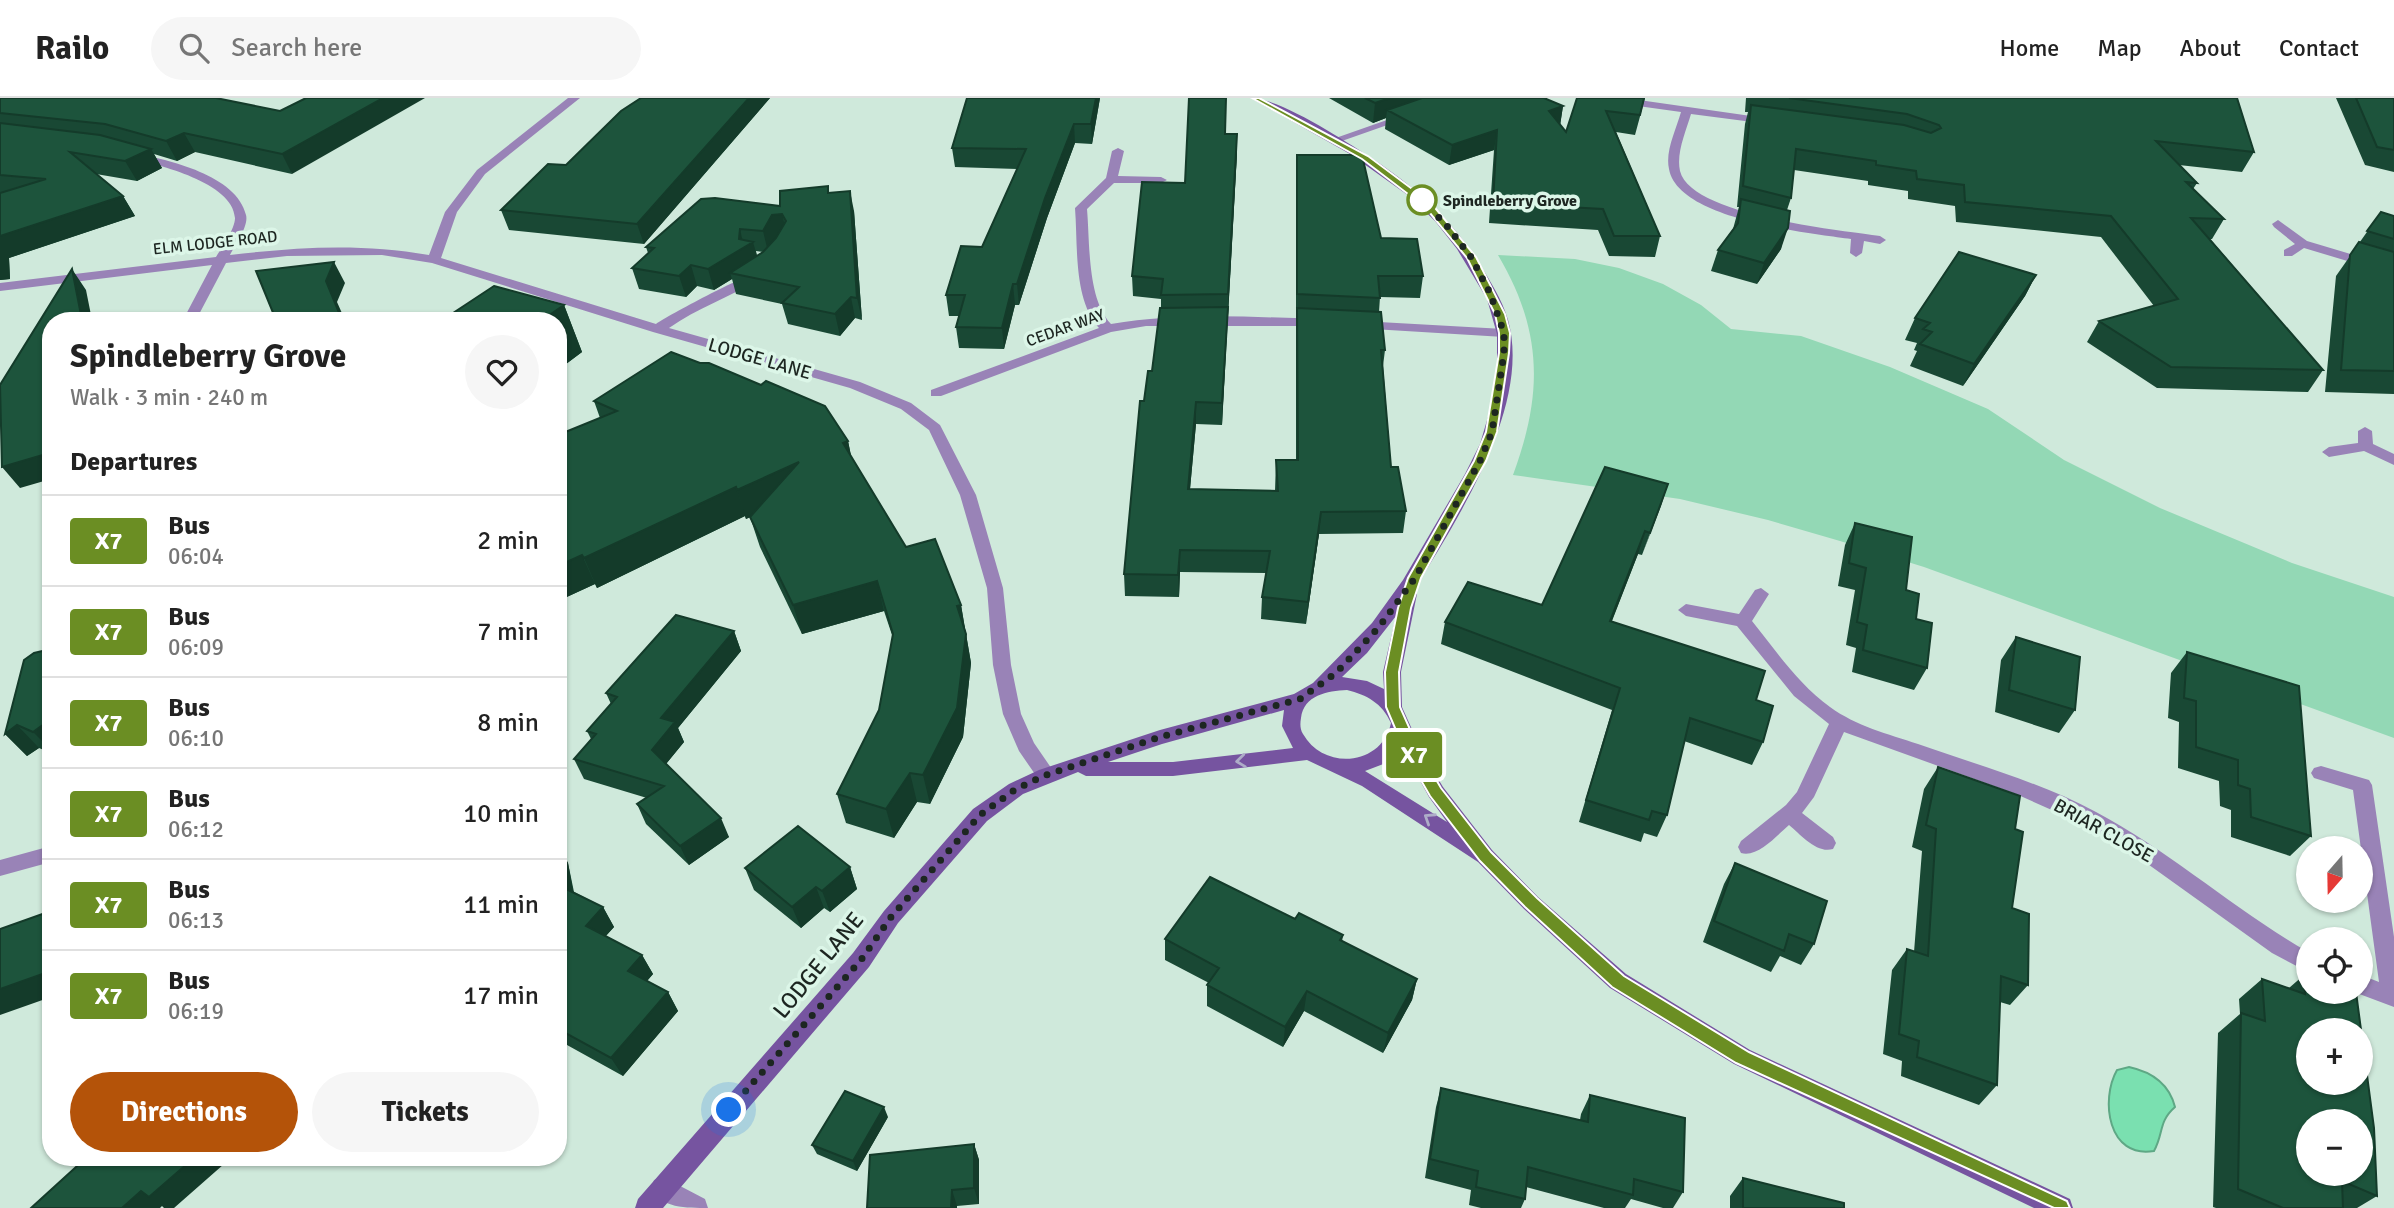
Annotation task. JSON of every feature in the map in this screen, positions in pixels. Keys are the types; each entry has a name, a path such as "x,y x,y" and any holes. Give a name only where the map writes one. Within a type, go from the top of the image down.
{"street":[{"path":"434,260 451,212 481,172 575,98"},
{"path":"1072,768 1160,737 1300,699 1318,687 1359,652 1415,578 1480,461 1492,432 1501,384 1504,333 1490,293 1471,257 1447,226 1402,184 1335,141 1256,98"},
{"path":"1602,98 1777,123"},
{"path":"1687,110 1675,161 1677,179 1687,189 1715,206 1742,216 1880,240"},
{"path":"1335,141 1425,111"},
{"path":"1108,329 1096,316 1089,296 1082,208 1111,179 1118,151"},
{"path":"116,152 186,170 213,184 242,216 193,312"},
{"path":"1111,179 1161,180"},
{"path":"2278,224 2303,244 2394,271"},
{"path":"1856,253 1858,236"},
{"path":"2288,253 2303,244"},
{"name":"ELM LODGE ROAD","path":"0,287 287,252 356,250 434,260"},
{"name":"LODGE LANE","path":"434,260 659,329 855,385 906,406 935,428 968,495 995,588 1002,665 1012,714 1026,746 1046,775"},
{"path":"659,329 690,307 733,290 762,269"},
{"name":"CEDAR WAY","path":"936,393 1108,329 1146,322 1193,320 1340,324 1504,333"},
{"path":"2329,452 2366,439 2394,460"},
{"path":"1332,764 1366,764 1382,757 1394,747 1399,736 1392,672 1404,608 1415,578"},
{"path":"1686,610 1743,621 1761,594"},
{"name":"BRIAR CLOSE","path":"1743,621 1807,698 1839,722 2089,817 2182,875 2251,930 2296,956"},
{"path":"1318,687 1347,684 1367,688 1381,695 1396,715 1436,792 1485,856 1531,903 1618,981 1742,1057 2061,1208"},
{"path":"1300,699 1293,709 1291,726 1295,738 1309,753 1369,780 1485,856"},
{"path":"1748,847 1789,814 1804,797 1839,722"},
{"path":"1072,768 1173,769 1309,753"},
{"name":"LODGE LANE","path":"655,1199 697,1147 861,960 891,917 980,815 1016,789 1046,775 1072,768"},
{"path":"2321,773 2362,785 2393,997 2373,990"},
{"path":"1789,814 1826,843"},
{"path":"0,868 42,856"},
{"path":"655,1199 696,1208"}],"shaded area":[{"path":"1498,255 1575,259 1619,268 1663,284 1701,305 1731,329 1801,336 1890,367 1988,409 2064,460 2160,508 2292,563 2394,597 2394,738 1924,567 1840,541 1680,499 1513,475 1530,417 1534,363 1524,310"},
{"path":"2129,1067 2145,1072 2164,1085 2175,1107 2166,1118 2154,1151 2139,1151 2126,1146 2112,1125 2109,1096 2112,1082 2117,1070"}],"building":[{"path":"0,98 216,98 280,111 306,98 383,98 282,154 184,133 166,141 105,124 0,113"},
{"path":"641,98 749,98 637,224 501,210 548,164 566,165 621,111"},
{"path":"967,98 1096,98 1091,124 1074,124 1045,198 1017,284 1013,284 1002,328 956,327 965,295 946,295 961,246 982,247 1026,149 952,148"},
{"path":"1189,98 1226,98 1225,134 1237,134 1228,294 1161,295 1163,279 1132,276 1142,182 1185,183"},
{"path":"1365,98 1390,98 1375,103"},
{"path":"1422,98 1544,98 1563,106 1549,111 1566,132 1577,98 1644,98 1640,115 1606,111 1660,236 1614,236 1603,209 1493,203 1497,130 1452,145 1387,110"},
{"path":"1789,98 2237,98 2254,152 2156,141 2197,183 2186,182 2224,219 2191,218 2323,370 2171,367 2099,321 2178,299 2111,216 1965,202 1964,185 1917,179 1916,171 1876,165 1876,161 1796,149 1791,198 1743,186 1751,105 1904,125 1931,133 1941,128 1907,114"},
{"path":"2356,98 2394,98 2394,150 2377,147"},
{"path":"0,123 100,135 151,149 125,161 70,152 123,196 0,236 0,193 46,179 0,175"},
{"path":"1297,155 1362,155 1381,238 1417,239 1423,276 1378,276 1380,298 1297,294"},
{"path":"828,186 828,193 850,191 857,298 851,297 835,314 782,303 799,287 730,273 763,252 776,238 786,221 782,214 772,215 763,231 740,229 739,239 753,242 708,269 691,265 679,276 632,268 654,248 646,247 701,199 715,198 780,206 780,191"},
{"path":"1741,199 1790,211 1788,228 1764,263 1718,250 1738,223"},
{"path":"2381,212 2394,216 2394,239 2367,231"},
{"path":"2359,242 2394,252 2394,371 2341,370 2350,255"},
{"path":"1959,252 2036,275 1974,364 1920,344 1932,332 1923,329 1930,323 1915,318"},
{"path":"334,262 326,281 339,312 273,312 256,271"},
{"path":"72,269 80,312 45,312"},
{"path":"494,286 564,305 554,312 455,312"},
{"path":"1228,307 1222,403 1196,402 1188,489 1278,491 1276,460 1298,460 1297,308 1381,312 1385,350 1381,350 1391,467 1398,467 1406,511 1321,512 1308,602 1262,597 1270,551 1180,550 1178,575 1124,574 1140,401 1144,401 1148,371 1152,371 1160,308"},
{"path":"42,317 42,455 2,467 0,385"},
{"path":"671,352 700,363 709,363 761,385 766,381 825,406 848,441 843,443 906,547 935,539 961,605 957,606 966,634 957,708 923,775 910,773 886,809 837,794 879,710 893,634 877,581 793,605 750,517 799,462 737,490 736,487 584,558 582,555 567,562 567,431 617,411 594,401"},
{"path":"1605,467 1668,484 1650,533 1645,531 1610,621 1765,671 1756,700 1773,706 1763,742 1690,718 1667,815 1652,811 1649,820 1586,800 1620,688 1445,622 1468,582 1542,605"},
{"path":"1855,523 1912,537 1906,590 1919,594 1916,619 1932,623 1927,668 1863,650 1867,625 1857,622 1866,568 1849,563"},
{"path":"676,615 734,631 661,718 675,722 652,750 721,818 680,846 637,804 664,786 574,759 596,734 587,731 617,697 606,693"},
{"path":"2016,637 2080,657 2075,710 2009,690"},
{"path":"42,651 42,726 33,732 17,725 5,734 24,660"},
{"path":"2187,652 2299,686 2311,836 2251,817 2250,789 2238,785 2238,760 2196,747 2196,701 2184,698"},
{"path":"1938,767 2020,796 2015,829 2023,832 2012,908 2029,914 2028,985 2001,976 1997,1085 1917,1057 1919,1041 1899,1034 1907,949 1928,956 1936,829 1926,825"},
{"path":"798,826 850,867 822,891 816,887 792,907 745,868"},
{"path":"1735,863 1827,901 1814,944 1789,934 1784,951 1714,921"},
{"path":"1210,877 1295,919 1299,913 1343,935 1340,940 1417,979 1388,1033 1307,991 1285,1027 1207,985 1219,968 1165,939"},
{"path":"567,889 603,907 586,926 642,955 628,971 668,992 611,1058 567,1034"},
{"path":"42,914 42,974 0,989 0,929"},
{"path":"2262,979 2296,991 2296,1004 2358,1004 2359,1018 2296,1018 2296,1095 2370,1095 2371,1109 2296,1109 2296,1186 2342,1186 2343,1208 2283,1208 2238,1189 2241,1013 2265,1021"},
{"path":"1441,1088 1588,1122 1590,1095 1685,1118 1683,1192 1634,1179 1633,1195 1528,1167 1525,1199 1476,1187 1478,1171 1430,1159"},
{"path":"845,1091 884,1107 853,1161 812,1145"},
{"path":"2373,1120 2374,1128 2377,1196 2354,1186 2373,1186"},
{"path":"974,1144 974,1188 952,1190 951,1208 867,1208 870,1155"},
{"path":"77,1166 185,1166 149,1197 141,1191 122,1208 31,1208"},
{"path":"1743,1178 1844,1203 1844,1208 1743,1208"}],"bus line":[{"name":"X7","path":"1256,98 1365,158 1428,205 1471,257 1500,314 1504,353 1492,432 1480,461 1415,578 1404,608 1392,672 1393,707 1415,756 1436,792 1485,856 1531,903 1618,981 1742,1057 2061,1208"}],"place":[{"name":"Spindleberry Grove","path":"1422,200"}],"route":[{"path":"729,1110 861,960 891,917 980,815 1016,789 1046,775 1160,737 1300,699 1336,673 1359,652 1379,627 1415,578 1480,461 1492,432 1501,384 1504,333 1500,314 1471,257 1422,200"}]}
